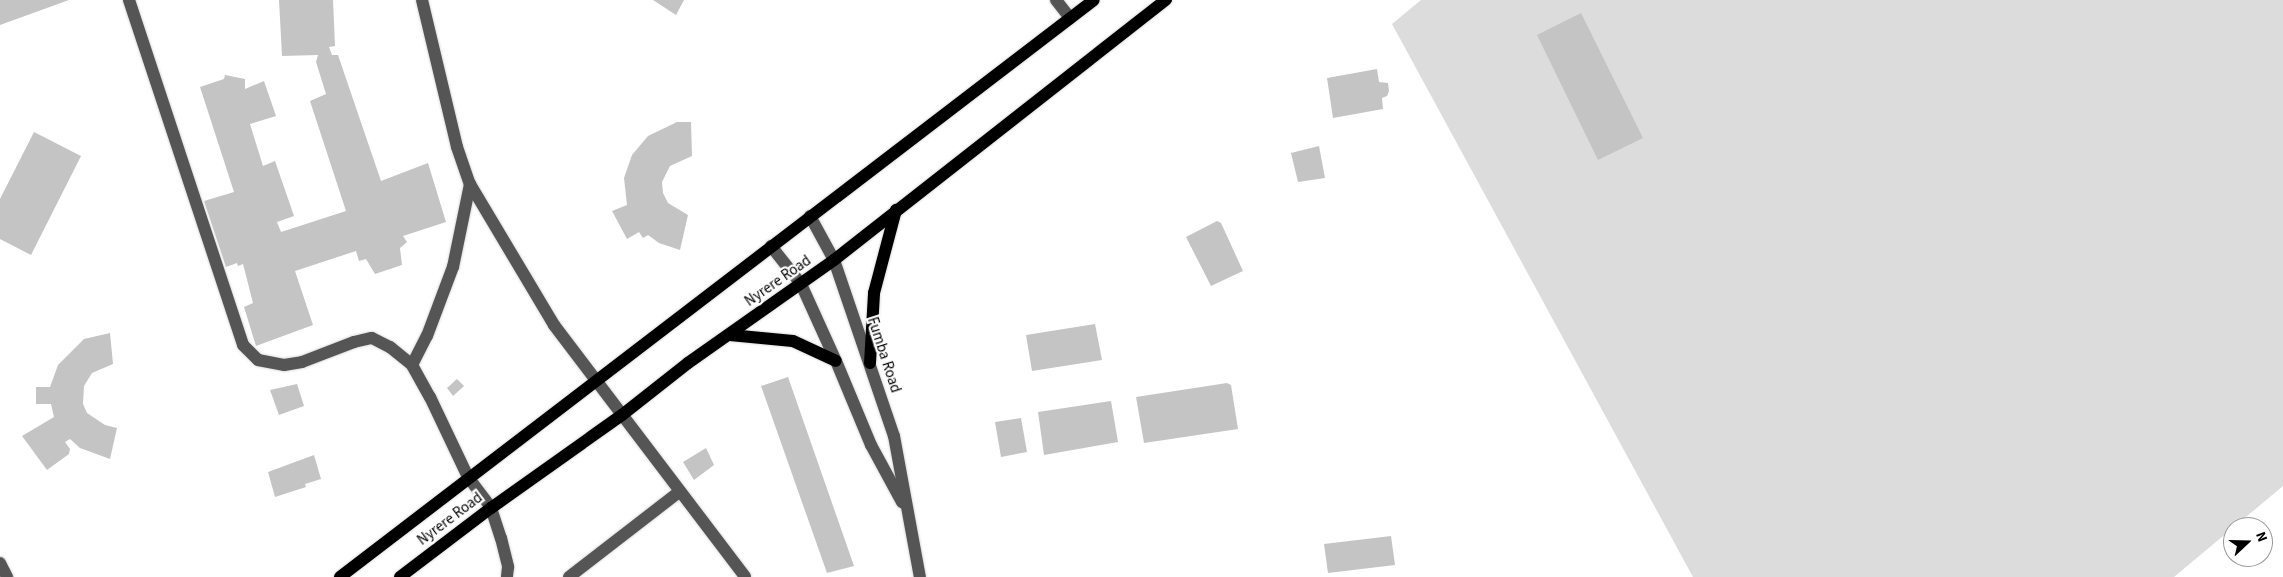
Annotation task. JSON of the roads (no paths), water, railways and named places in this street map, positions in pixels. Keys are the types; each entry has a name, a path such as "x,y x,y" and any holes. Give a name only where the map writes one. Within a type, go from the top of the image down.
{"main road":[{"name":"Nyrere Road","path":"340,577 468,477 1094,0"},
{"name":"Nyrere Road","path":"400,577 491,508 622,415 688,362 730,335 834,260 1166,0"},
{"path":"870,363 874,293 896,210"},
{"path":"730,335 794,341 836,361"}],"street":[{"path":"129,0 243,345 258,360 284,365 302,362 354,342 372,338 390,347 412,365 468,477 491,508 508,567 507,577"},
{"path":"422,0 457,147 470,184 554,324 595,382 745,577"},
{"path":"1056,0 1070,18"},
{"path":"412,365 427,336 453,267 470,184"},
{"name":"Fumba Road","path":"810,216 834,260 894,436 920,577"},
{"name":"Fumba Road","path":"771,246 801,284 871,445 907,511"},
{"path":"570,577 679,492"},
{"path":"0,563 6,577"}]}
